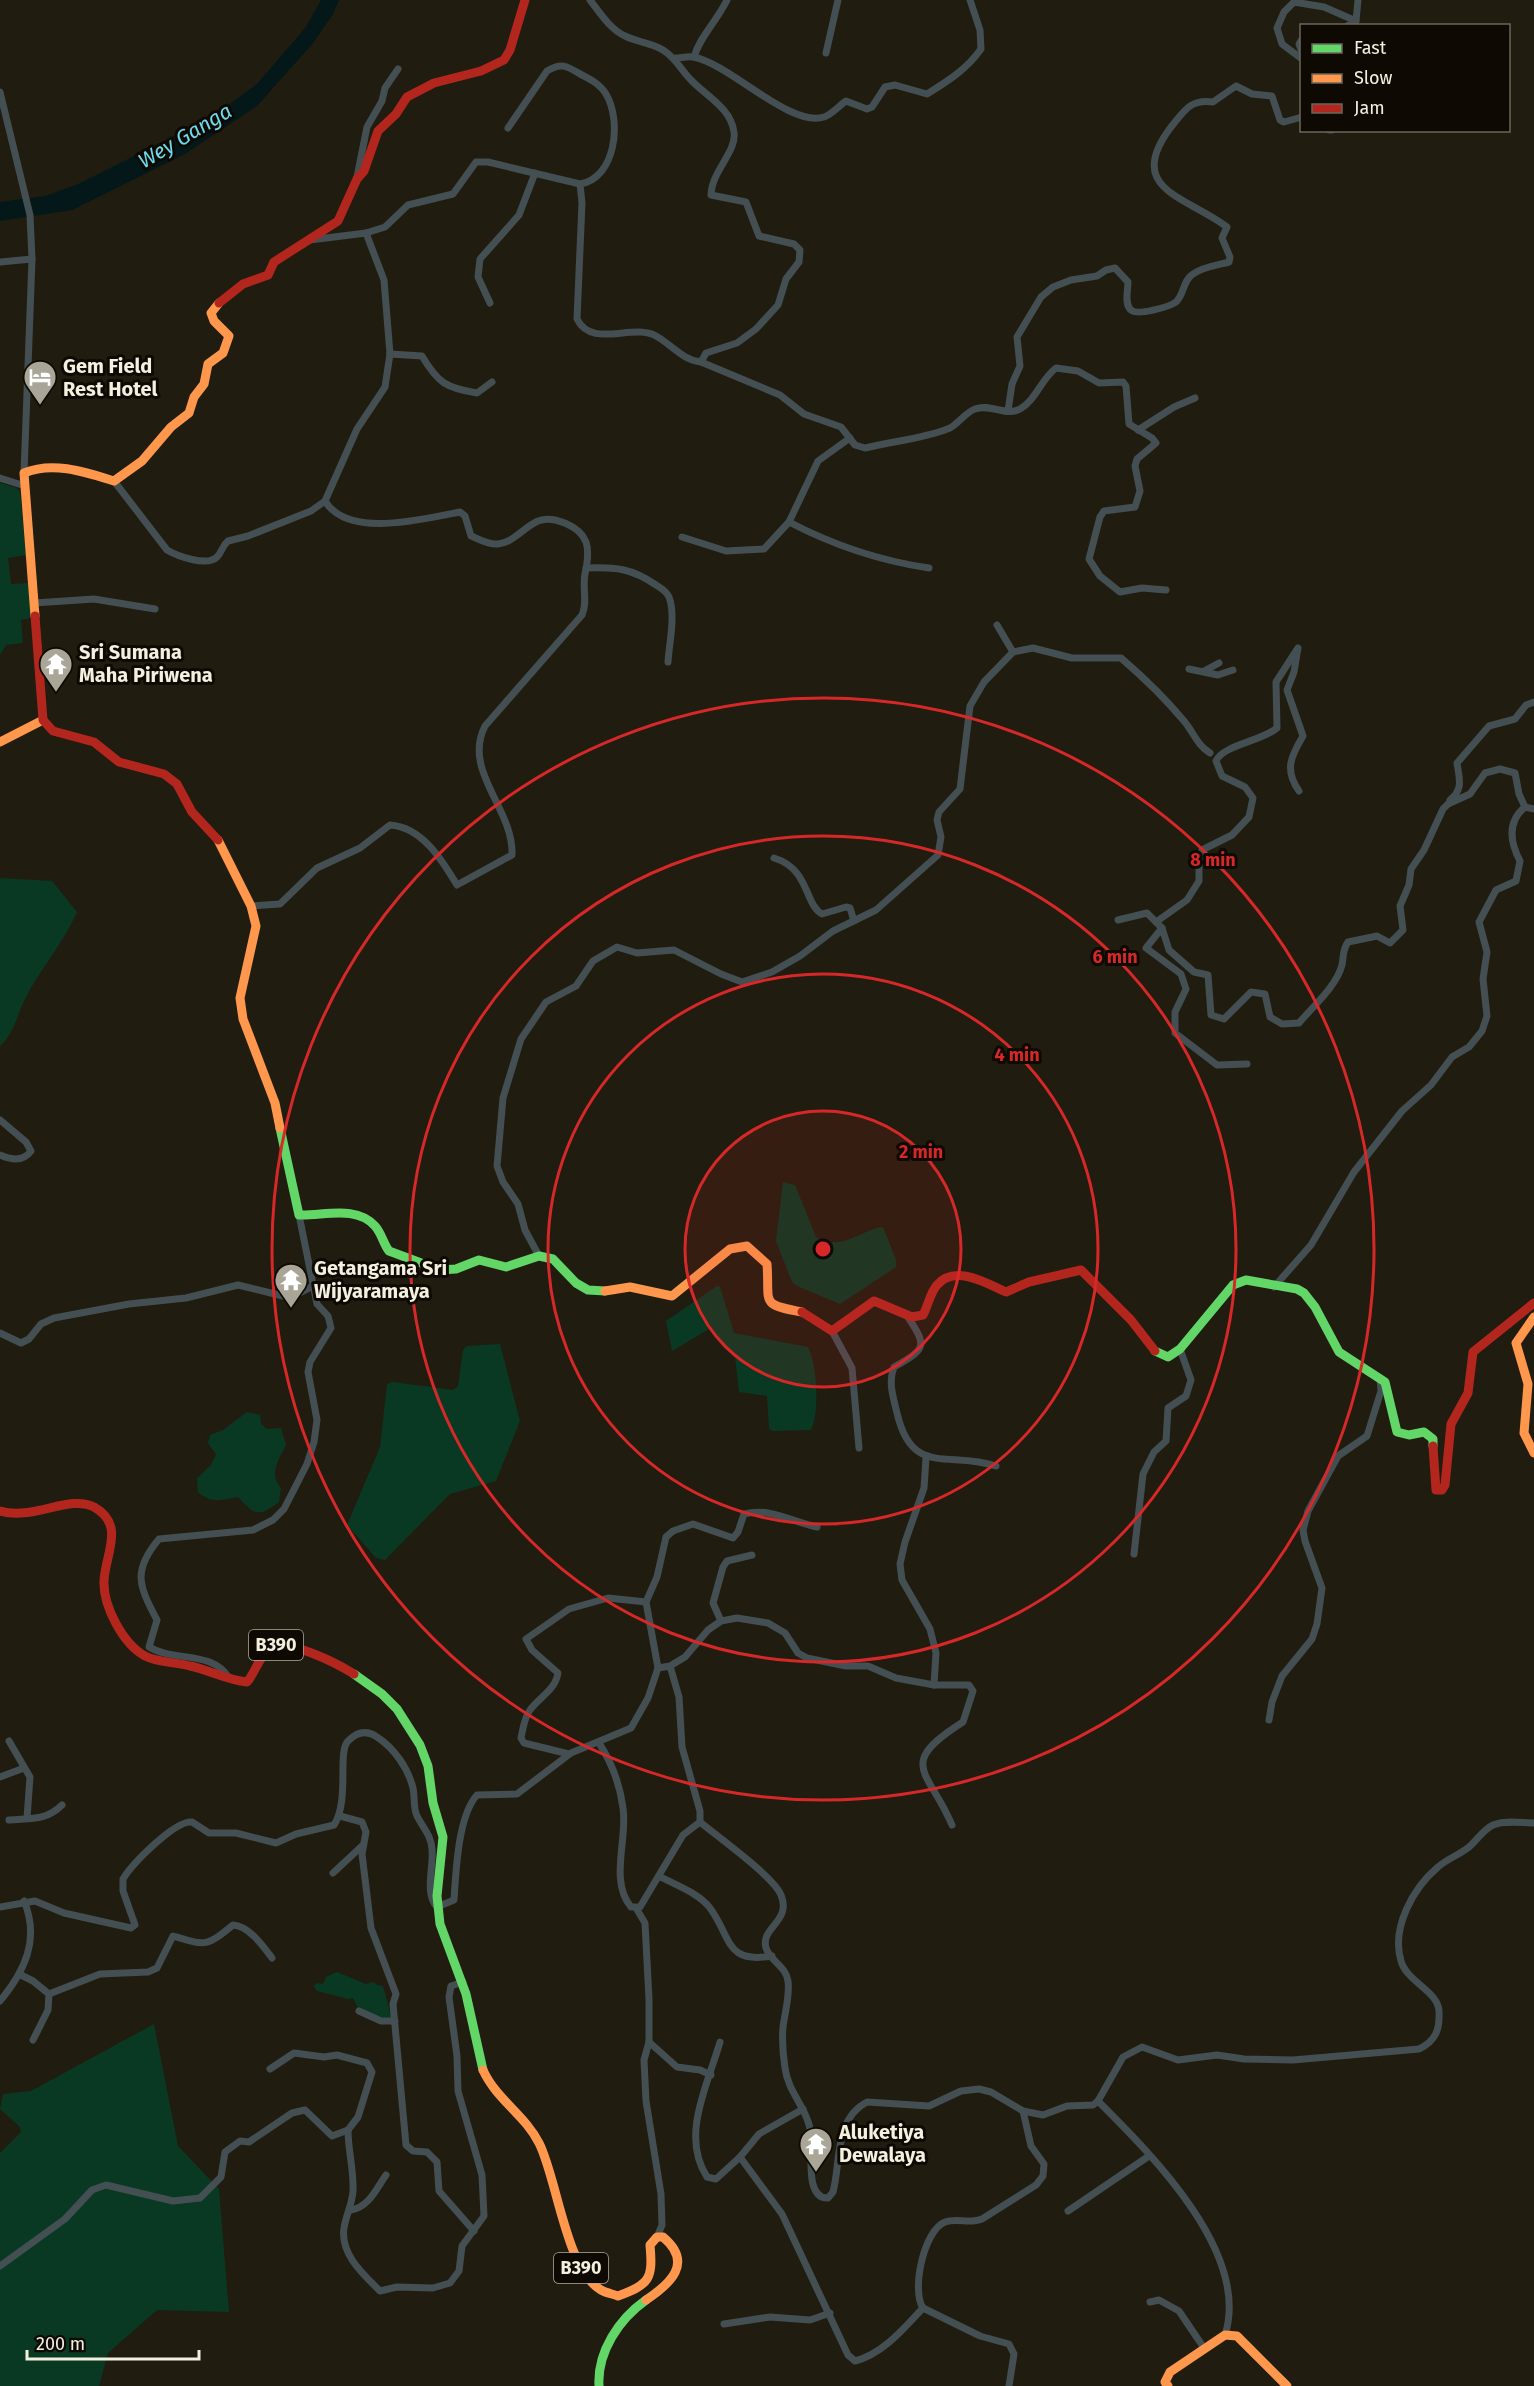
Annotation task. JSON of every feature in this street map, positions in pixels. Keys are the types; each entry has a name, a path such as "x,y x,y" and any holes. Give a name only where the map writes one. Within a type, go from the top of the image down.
{"street":[{"path":"357,179 364,171 378,131 396,114 407,98 434,83 481,71 504,60 510,50 525,0"},
{"path":"590,0 616,30 661,49 675,58 690,79 723,109 734,133 732,148 711,184 711,195 746,202 759,236 794,244 800,250 799,262 786,279 778,305 756,329 737,343 706,353 700,362"},
{"path":"694,57 699,41 718,20 727,0"},
{"path":"826,53 838,0"},
{"path":"675,58 694,57 746,83 779,107 813,118 824,117 846,100 867,109 872,107 885,87 895,85 927,93 949,81 973,62 981,50 980,30 970,0"},
{"path":"1356,21 1358,0"},
{"path":"1300,58 1282,44 1277,28 1284,12 1294,2 1324,7 1356,21"},
{"path":"1351,24 1356,21"},
{"path":"310,240 385,227 408,205 438,200 453,194 476,162 580,184 597,177 606,166 614,132 609,100 597,83 563,64 547,71 508,128"},
{"path":"114,481 142,461 171,427 189,413 194,397 204,384 208,364 224,353 228,345 229,336 214,321 211,313 221,298 248,280 268,275 274,262 338,221 357,179 367,127 382,100 384,88 398,69"},
{"path":"1008,411 1012,384 1020,366 1017,337 1041,297 1053,287 1115,268 1128,282 1127,303 1130,310 1136,313 1167,307 1178,301 1188,278 1195,272 1229,262 1230,257 1222,238 1227,227 1170,193 1155,173 1157,154 1165,134 1187,106 1203,100 1213,102 1236,86 1252,94 1272,96 1280,120 1284,122 1300,118"},
{"path":"0,92 30,215 32,259 24,473 43,720 53,731 94,742 119,762 155,770 177,784 192,812 218,839 251,906 256,926 240,998 243,1019 275,1103 317,1304 328,1316 331,1328 310,1362 308,1372 317,1420 314,1442 307,1464 284,1509 273,1520 253,1530 159,1539 149,1550 140,1578 140,1587 156,1620 148,1643 149,1647 158,1652 212,1661 229,1678"},
{"path":"490,303 478,277 480,260 519,215 535,173"},
{"path":"580,184 582,203 577,319 581,327 596,334 655,335 682,355 780,395 804,414 841,428 855,445 865,448 936,433 953,426 974,409 982,407 1008,411 1023,407 1049,373 1056,368 1065,368 1099,383 1123,382 1127,395 1129,424 1156,443 1137,459 1135,466 1140,491 1135,507 1104,511 1100,517 1089,559 1100,576 1120,592 1142,588 1166,590"},
{"path":"24,473 36,469 79,469 114,481 167,550 177,556 206,561 218,556 228,541 248,536 311,511 325,501 357,429 385,387 390,354 384,280 366,232"},
{"path":"0,262 32,259"},
{"path":"390,354 422,356 434,376 456,390 477,393 492,382"},
{"path":"1138,430 1174,407 1195,398"},
{"path":"682,537 726,551 764,549 789,522 818,461 850,438"},
{"path":"0,478 25,486"},
{"path":"251,906 280,904 317,868 360,848 390,825 407,828 427,843 443,862 457,885 512,855 513,846 503,812 483,775 479,738 485,726 582,615 586,605 584,581 586,541 580,532 561,522 539,521 499,544 488,543 471,536 465,516 460,512 396,524 347,520 334,514 325,501"},
{"path":"789,522 822,539 904,564 929,568"},
{"path":"586,568 614,567 638,572 663,589 669,597 671,611 668,662"},
{"path":"34,603 94,599 155,609"},
{"path":"997,625 1013,652"},
{"path":"539,1256 525,1230 518,1204 503,1182 497,1166 503,1098 521,1039 546,1002 576,986 587,967 617,947 637,953 674,950 720,974 742,982 772,972 800,956 833,931 876,910 938,855 941,837 937,820 939,812 960,789 970,706 984,682 1013,652 1033,648 1072,658 1121,658 1144,678 1185,723 1200,747 1210,753"},
{"path":"1247,1064 1217,1065 1175,1033 1175,1012 1186,989 1181,974 1146,948 1159,925 1187,900 1199,881 1199,856 1202,850 1232,835 1249,817 1253,798 1245,787 1222,776 1216,761 1218,756 1232,748 1270,734 1276,728 1276,682 1298,648 1294,672 1287,690 1303,736 1292,754 1289,765 1293,782 1299,791"},
{"path":"1204,671 1219,663"},
{"path":"1189,669 1218,675 1233,670"},
{"path":"1118,920 1147,913 1159,925 1169,950 1194,972 1208,975 1211,1015 1224,1019 1251,992 1265,994 1270,1017 1282,1024 1299,1023 1333,983 1342,964 1342,951 1348,942 1377,936 1390,943 1403,930 1400,906 1409,885 1411,869 1424,850 1448,804 1460,788 1457,763 1489,726 1515,719 1526,705 1534,702"},
{"path":"0,742 25,727 43,720"},
{"path":"1448,804 1470,794 1485,773 1500,768 1515,773 1518,777 1519,794 1525,807"},
{"path":"1274,1287 1311,1245 1354,1172 1402,1111 1431,1085 1452,1057 1469,1047 1482,1031 1487,1016 1483,979 1487,952 1479,922 1496,890 1516,881 1520,861 1514,848 1511,830 1517,813 1525,807 1534,809"},
{"path":"774,858 795,870 809,891 818,912 822,914 846,907 850,908 854,921"},
{"path":"0,1120 27,1142 31,1151 27,1157 12,1161 0,1155"},
{"path":"299,1215 339,1212 363,1218 376,1226 384,1246 389,1251 440,1270 456,1269 479,1260 506,1267 539,1256 553,1259 576,1283 588,1290 602,1292 630,1287 672,1296 730,1249 747,1246 768,1264 766,1291 776,1308 806,1313 820,1326 832,1330 852,1368 859,1448"},
{"path":"832,1330 874,1301 912,1317 923,1315 936,1286 949,1276 967,1276 1006,1292 1029,1282 1081,1270 1131,1320 1156,1352 1168,1358 1180,1349 1233,1285 1246,1280 1303,1292 1326,1325 1339,1352 1385,1382 1397,1431 1409,1435 1424,1432 1433,1439 1436,1459 1434,1483 1436,1490 1442,1490 1451,1424 1468,1393 1473,1352 1534,1303"},
{"path":"0,1333 21,1343 29,1339 42,1324 54,1318 129,1304 186,1298 238,1285 283,1296 293,1296 313,1286"},
{"path":"906,1314 922,1337 922,1348 917,1354 894,1367 890,1386 901,1431 912,1448 926,1458 947,1462 976,1459 996,1466"},
{"path":"1534,1317 1516,1343 1528,1386 1522,1422 1530,1448 1534,1453"},
{"path":"1134,1554 1143,1474 1154,1452 1166,1441 1168,1408 1186,1396 1191,1380 1180,1349"},
{"path":"1269,1720 1272,1702 1282,1676 1312,1639 1317,1624 1317,1609 1322,1588 1303,1530 1308,1510 1338,1456 1367,1436 1381,1391 1380,1378"},
{"path":"926,1458 924,1488 904,1542 900,1564 902,1580 930,1629 936,1653 934,1685"},
{"name":"B390","path":"0,1511 20,1516 69,1504 96,1508 106,1516 113,1532 103,1580 105,1597 132,1646 151,1658 219,1673 241,1682 250,1680 265,1650 271,1646 284,1645 322,1657 356,1674 376,1688 399,1711 426,1760 434,1806 442,1832 437,1907 451,1959 463,1982 483,2071 497,2095 517,2114 539,2142 551,2170 572,2248 589,2280 601,2291 616,2296 639,2289 651,2275 650,2245 657,2237"},
{"path":"646,1602 608,1598 569,1609 526,1639 532,1650 558,1673 557,1680 547,1694 530,1710 521,1738 524,1743 566,1755 598,1743 636,1723 658,1668 646,1602 657,1577 666,1537 673,1531 693,1524 733,1538 738,1532 744,1514 750,1512 774,1512 790,1521 817,1527"},
{"path":"721,1621 713,1602 723,1567 727,1561 752,1555"},
{"path":"658,1668 670,1666 685,1657 708,1630 721,1621 737,1618 760,1620 785,1633 798,1653 807,1658 846,1666 868,1666 896,1678 934,1685 965,1684 973,1691 963,1722 938,1738 923,1761 922,1774 942,1801 952,1825"},
{"path":"670,1666 679,1697 682,1747 700,1811 700,1822 780,1892 785,1912 766,1941 766,1950 784,1968 788,1982 783,2029 784,2068 789,2088 803,2109 811,2134 812,2183 815,2193 823,2198 828,2198 833,2192 837,2153 849,2120 867,2102 929,2106 941,2103 961,2091 979,2089 991,2092 1023,2111 1043,2115 1067,2106 1093,2105 1098,2101 1123,2057 1142,2047 1178,2060 1217,2055 1244,2059 1293,2060 1419,2049 1427,2045 1438,2030 1439,2009 1436,2001 1405,1972 1398,1947 1398,1934 1414,1893 1439,1866 1468,1848 1492,1826 1534,1823"},
{"path":"0,1907 24,1901 35,1901 64,1913 131,1928 135,1925 123,1891 123,1879 174,1827 192,1822 209,1833 236,1833 276,1843 296,1834 328,1829 340,1816 345,1789 344,1749 347,1741 361,1732 370,1732 388,1744 406,1769 413,1788 417,1816 430,1837 432,1849 431,1898 437,1907 454,1900 457,1857 466,1814 477,1795 518,1794 571,1754"},
{"path":"9,1741 30,1778 27,1818"},
{"path":"598,1743 608,1757 617,1781 623,1809 621,1888 627,1902 636,1908 645,1923 649,2042 644,2060 646,2101 661,2194 662,2225 657,2237 663,2237 672,2243 677,2261 676,2273 671,2282 627,2316 602,2356 598,2365 599,2386"},
{"path":"0,1777 24,1768"},
{"path":"9,1820 27,1818 37,1820 56,1811 62,1805"},
{"path":"340,1816 362,1822 366,1832 363,1845 371,1928 396,1994 393,2004 406,2145 413,2151 427,2152 437,2162 439,2191 474,2231"},
{"path":"636,1908 643,1902 683,1835 700,1822"},
{"path":"333,1873 363,1845"},
{"path":"659,1876 699,1898 710,1908 726,1942 741,1956 758,1958 772,1956"},
{"path":"0,2001 27,1960 33,1934 24,1901"},
{"path":"49,1994 100,1974 148,1972 160,1964 173,1936 193,1943 211,1943 233,1925 239,1926 258,1940 272,1958"},
{"path":"19,1974 33,1981 49,1994"},
{"path":"348,2130 353,2189 351,2210 344,2228 346,2248 357,2268 380,2291 397,2288 433,2288 450,2283 459,2271 462,2246 484,2216 482,2175 458,2091 457,2056 449,1997 451,1986 463,1982"},
{"path":"33,2040 48,2010 49,1994"},
{"path":"359,2011 381,2021 395,2021"},
{"path":"649,2042 677,2067 700,2070 711,2075"},
{"path":"720,2042 695,2129 696,2151 707,2177 716,2179 740,2157 759,2134 803,2109"},
{"path":"0,2266 65,2219 92,2190 106,2185 173,2201 200,2198 221,2176 225,2152 240,2141 249,2142 292,2113 305,2110 332,2136 348,2130 358,2116 372,2072 367,2063 337,2055 324,2057 294,2054 270,2069"},
{"path":"1098,2101 1149,2156 1198,2217 1215,2244 1229,2285 1230,2309 1225,2335"},
{"path":"1009,2386 1014,2354 1010,2344 980,2336 923,2308 919,2295 920,2266 925,2250 938,2226 947,2221 975,2222 982,2219 1036,2185 1043,2176 1044,2164 1031,2146 1023,2111"},
{"path":"1068,2211 1149,2156"},
{"path":"740,2157 782,2214 848,2355 855,2361 868,2358 902,2331 923,2308"},
{"path":"351,2210 369,2200 386,2175"},
{"path":"1150,2302 1159,2300 1179,2311 1204,2348"},
{"path":"724,2324 770,2316 810,2320 830,2313"},
{"path":"1168,2386 1165,2382 1170,2372 1225,2335 1237,2336 1287,2386"}],"green space":[{"path":"0,483 17,488 20,492 26,555 8,558 11,584 28,583 31,618 21,620 23,643 6,645 0,655"},
{"path":"0,878 52,881 77,912 30,990 9,1036 0,1046"},
{"path":"783,1182 795,1185 816,1237 825,1241 843,1241 883,1227 896,1260 896,1267 840,1304 797,1286 792,1282 776,1241"},
{"path":"717,1286 720,1287 734,1333 808,1347 814,1365 816,1388 816,1412 811,1430 772,1431 769,1428 767,1396 739,1392 735,1357 709,1329 672,1351 666,1321"},
{"path":"500,1344 520,1421 496,1481 450,1494 385,1560 376,1558 347,1525 380,1447 387,1384 393,1382 453,1390 458,1386 463,1350 467,1346"},
{"path":"247,1412 260,1415 261,1424 267,1429 281,1428 286,1445 275,1472 281,1488 279,1502 262,1512 253,1511 238,1497 212,1500 198,1492 197,1478 211,1465 216,1454 208,1443 210,1435 223,1430"},
{"path":"337,1972 366,1984 374,1982 383,1986 392,2019 382,2019 357,2006 353,1998 348,1999 317,1991 314,1986 316,1983 323,1984 326,1977"},
{"path":"154,2024 178,2146 219,2189 229,2312 157,2310 108,2353 99,2386 0,2386 0,2153 21,2132 19,2126 0,2109 3,2094 31,2091"}],"water":[{"name":"Wey Ganga","path":"321,0 339,0 333,14 313,43 257,106 185,154 72,210 0,221 0,202 45,196 76,185 223,109 257,84 306,27"}],"traffic: fast":[{"path":"280,1128 299,1215 339,1213 359,1216 375,1226 389,1251 440,1270 456,1269 479,1260 506,1267 539,1256 553,1259 576,1283 588,1290 605,1291"},
{"path":"1155,1351 1168,1357 1180,1349 1233,1285 1246,1280 1297,1289 1304,1293 1315,1307 1339,1352 1385,1382 1397,1432 1409,1435 1424,1432 1433,1439 1433,1446"},
{"path":"354,1674 382,1694 397,1709 420,1745 428,1766 433,1803 443,1837 437,1896 440,1924 466,1994 483,2070"},
{"path":"599,2386 602,2361 612,2337 627,2317 646,2300"}],"traffic: slow":[{"path":"35,616 24,473 58,468 80,471 114,481 142,461 171,427 189,413 194,397 204,384 208,364 223,353 229,336 214,321 211,313 219,303"},
{"path":"0,742 43,720"},
{"path":"218,840 251,906 256,926 240,998 243,1019 275,1103 280,1128"},
{"path":"605,1291 630,1287 672,1296 730,1249 747,1246 767,1264 768,1295 773,1304 802,1312"},
{"path":"1534,1317 1516,1343 1528,1384 1524,1433 1534,1453"},
{"path":"483,2070 495,2090 526,2124 539,2143 571,2244 579,2264 589,2279 601,2290 618,2296 637,2288 647,2279 651,2266 650,2245 657,2237 663,2237 672,2247 678,2264 675,2272 663,2287 646,2300"},
{"path":"1168,2386 1165,2382 1170,2372 1225,2335 1237,2336 1287,2386"}],"traffic: jam":[{"path":"219,303 243,284 268,275 274,262 338,221 357,179 364,171 378,131 396,114 407,97 434,83 481,71 504,60 510,50 525,0"},
{"path":"35,616 43,720 53,731 94,742 119,762 164,774 177,784 192,812 218,840"},
{"path":"802,1312 832,1331 874,1301 912,1317 923,1315 937,1285 953,1276 971,1277 1006,1292 1029,1282 1081,1270 1131,1320 1155,1351"},
{"path":"1433,1446 1436,1490 1442,1490 1445,1485 1451,1424 1468,1393 1473,1352 1534,1303"},
{"path":"0,1511 25,1513 62,1505 84,1504 104,1514 111,1531 104,1581 107,1602 122,1634 145,1656 247,1682 267,1651 279,1646 289,1646 337,1664 354,1674"}],"place":[{"name":"Gem Field Rest Hotel","path":"40,406"},
{"name":"Sri Sumana Maha Piriwena","path":"56,693"},
{"name":"Getangama Sri Wijyaramaya","path":"291,1309"},
{"name":"Aluketiya Dewalaya","path":"816,2173"}]}
